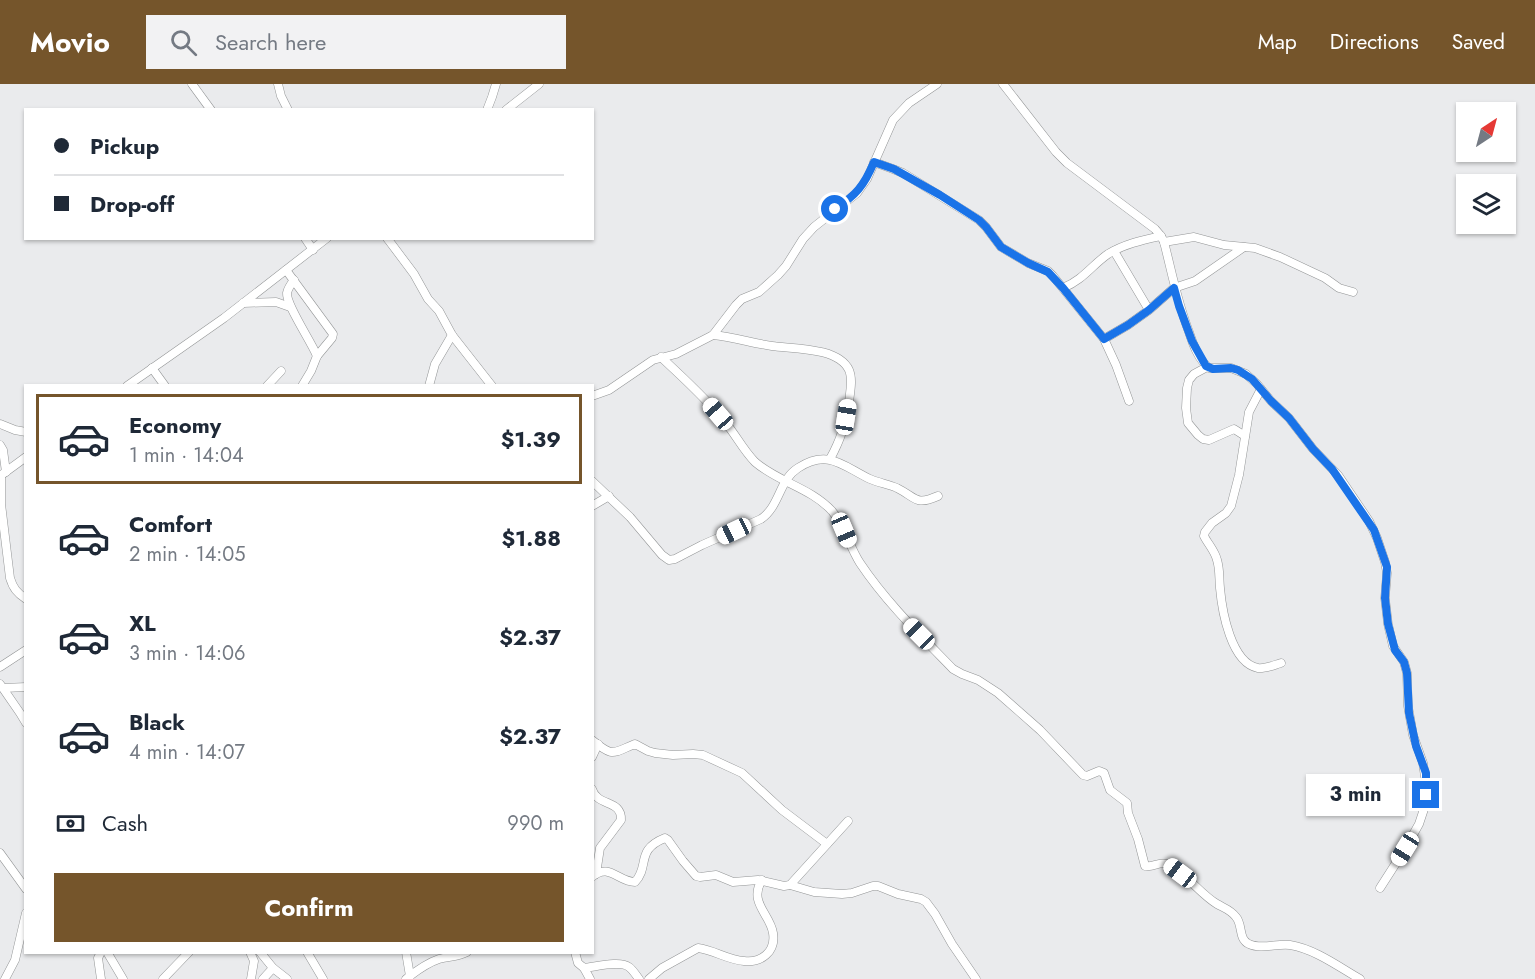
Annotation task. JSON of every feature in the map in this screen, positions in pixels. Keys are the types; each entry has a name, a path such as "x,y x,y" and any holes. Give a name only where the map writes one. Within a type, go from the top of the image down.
{"street":[{"path":"192,84 210,108"},
{"path":"278,84 286,108"},
{"path":"488,108 496,84"},
{"path":"594,395 609,390 647,364 661,357 676,354 713,335 742,299 759,292 778,275 814,227 857,193 867,179 893,120 900,111 922,93 937,84"},
{"path":"1003,84 1067,163 1155,229 1163,239 1179,306 1192,341 1207,367 1231,368 1252,379 1289,418 1338,476 1369,521 1377,538 1386,562 1385,598 1388,624 1395,650 1406,667 1408,706 1426,783 1425,806 1419,824 1380,888"},
{"path":"508,108 535,85"},
{"path":"874,162 903,173 971,215 986,227 1001,247 1048,272 1104,339 1129,401"},
{"path":"1063,288 1082,278 1114,251 1142,240 1194,237 1267,252 1325,278 1339,288 1353,292"},
{"path":"306,240 313,250"},
{"path":"130,384 243,303 324,240"},
{"path":"389,240 408,265 428,299 441,313 452,335 490,384"},
{"path":"1104,339 1149,310 1174,288 1195,281 1244,247"},
{"path":"1114,251 1149,310"},
{"path":"286,270 332,332 332,338 317,356 303,384"},
{"path":"294,280 287,297 290,307 317,356"},
{"path":"243,303 276,302 290,307"},
{"path":"430,384 435,364 452,335"},
{"path":"713,335 771,346 812,349 825,353 848,368 851,376 850,397 843,434 830,459"},
{"path":"312,345 323,348"},
{"path":"661,357 710,404 754,461 768,472 815,496 832,512 840,522 860,562 889,601 905,621 953,669 978,680 998,693 1034,725 1083,775 1088,776 1099,771 1104,773 1110,790 1127,803 1145,866 1162,863 1170,866 1205,896 1234,915 1240,924 1241,936 1249,944 1292,946 1314,954 1360,979"},
{"path":"1207,367 1194,374 1189,380 1186,408 1188,423 1203,439 1213,439 1234,429 1245,436"},
{"path":"152,368 164,384"},
{"path":"269,384 281,371"},
{"path":"1261,389 1249,412 1239,476 1231,506 1226,513 1212,523 1204,536 1218,563 1221,597 1235,649 1245,661 1258,668 1281,663"},
{"path":"0,424 24,432"},
{"path":"0,445 3,450 1,504 10,578 12,586 24,598"},
{"path":"2,474 24,458"},
{"path":"594,483 630,517 662,555 669,560 761,519 770,512 785,481 800,467 822,459 841,463 870,479 898,489 918,501 923,502 938,496"},
{"path":"594,505 609,496"},
{"path":"0,667 24,651"},
{"path":"2,686 24,687"},
{"path":"2,686 24,720"},
{"path":"595,742 612,753 618,753 635,744 648,752 673,755 693,754 709,758 741,773 782,810 827,844"},
{"path":"594,793 597,798 616,807 621,814 621,820 600,848 597,874 610,872 631,883 635,882 647,850 665,838 696,876 700,877 716,875 733,882 762,880 814,892 842,894 878,886 926,902 976,979"},
{"path":"790,885 848,821"},
{"path":"0,853 24,886"},
{"path":"649,979 662,968 698,948 742,961 763,958 772,944 774,935 761,908 757,888 748,880"},
{"path":"757,888 762,880"},
{"path":"5,979 15,960 24,922"},
{"path":"100,954 98,958 101,979"},
{"path":"108,954 123,979"},
{"path":"163,979 187,954"},
{"path":"251,954 254,960 251,979"},
{"path":"262,954 273,968 287,979"},
{"path":"309,954 323,979"},
{"path":"406,954 408,977 433,961 463,954"},
{"path":"576,954 578,963 590,979"},
{"path":"584,968 626,965 639,979"},
{"path":"263,979 273,968"}],"route":[{"path":"835,209 862,187 874,162 903,173 979,220 996,242 1011,254 1042,268 1053,276 1104,339 1149,310 1174,288 1196,351 1206,366 1213,369 1231,368 1252,379 1289,418 1338,476 1374,530 1387,567 1385,598 1388,624 1395,650 1404,662 1407,673 1409,713 1416,746 1426,773 1426,795"}]}
